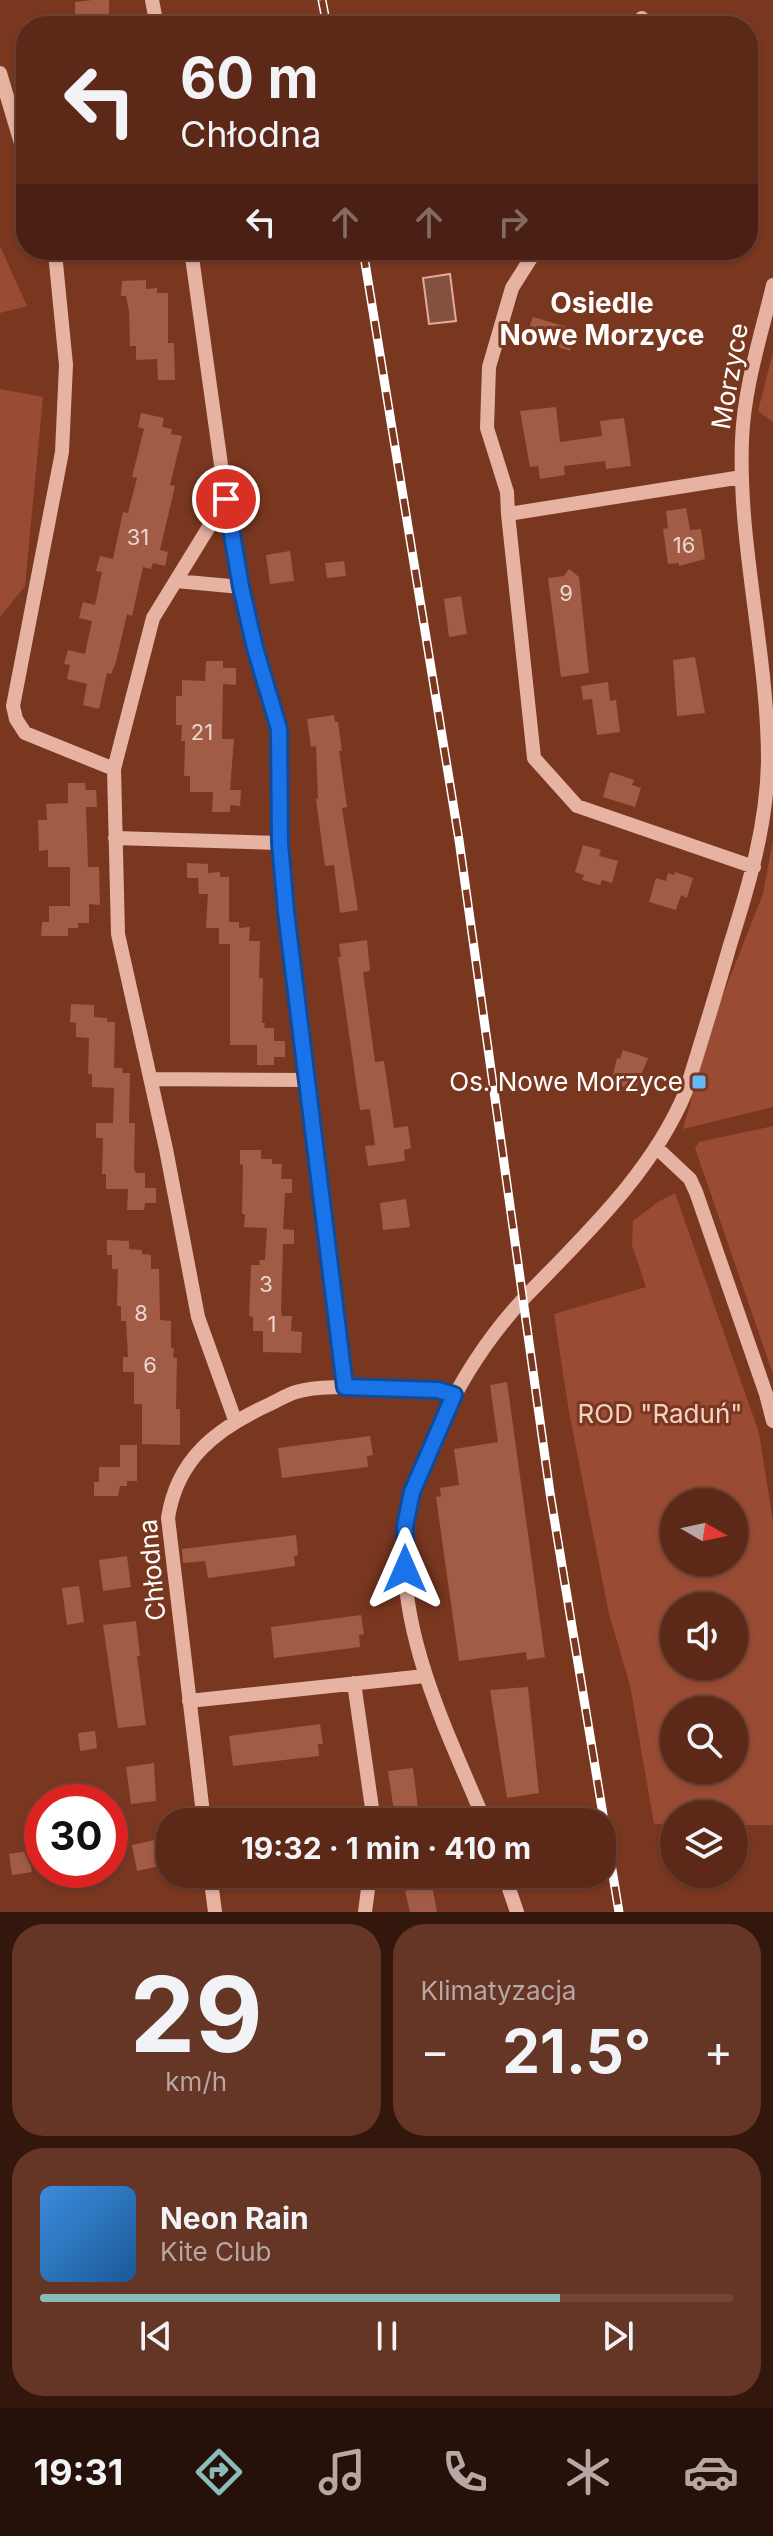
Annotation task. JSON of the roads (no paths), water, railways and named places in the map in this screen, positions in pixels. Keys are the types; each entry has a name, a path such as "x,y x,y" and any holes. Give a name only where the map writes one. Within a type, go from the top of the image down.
{"street":[{"path":"0,73 16,127"},
{"path":"55,260 66,365 62,452 13,706 16,719 25,733 114,769"},
{"path":"192,260 241,587 279,729 280,843 345,1387"},
{"path":"530,260 512,288 489,367 487,428 507,492 534,758 577,806 754,867"},
{"name":"Morzyce","path":"479,1808 425,1676 410,1617 405,1526 423,1461 454,1395 488,1340 606,1210 657,1148 673,1123 686,1091 754,867 763,817 767,748 742,477 742,438 747,393 773,285"},
{"path":"508,514 742,477"},
{"path":"226,499 153,618 114,769 118,934 151,1079 198,1317 235,1420"},
{"path":"176,581 241,587"},
{"path":"115,838 280,843"},
{"path":"151,1079 307,1080"},
{"path":"657,1148 690,1179 696,1192 773,1421"},
{"name":"Chłodna","path":"202,1808 168,1518 178,1481 200,1449 235,1420 297,1392 345,1387 438,1390 454,1395"},
{"path":"189,1701 425,1676"},
{"path":"354,1683 372,1808"},
{"path":"212,1888 215,1912"},
{"path":"365,1912 368,1888"},
{"path":"509,1888 517,1912"}],"railway":[{"path":"322,0 325,16"},
{"path":"365,260 459,840 550,1493 619,1912"}],"place":[{"name":"Os. Nowe Morzyce","path":"699,1082"}],"district":[{"name":"Osiedle Nowe Morzyce","path":"602,319"}],"park label":[{"name":"ROD \"Raduń\"","path":"660,1414"}]}
